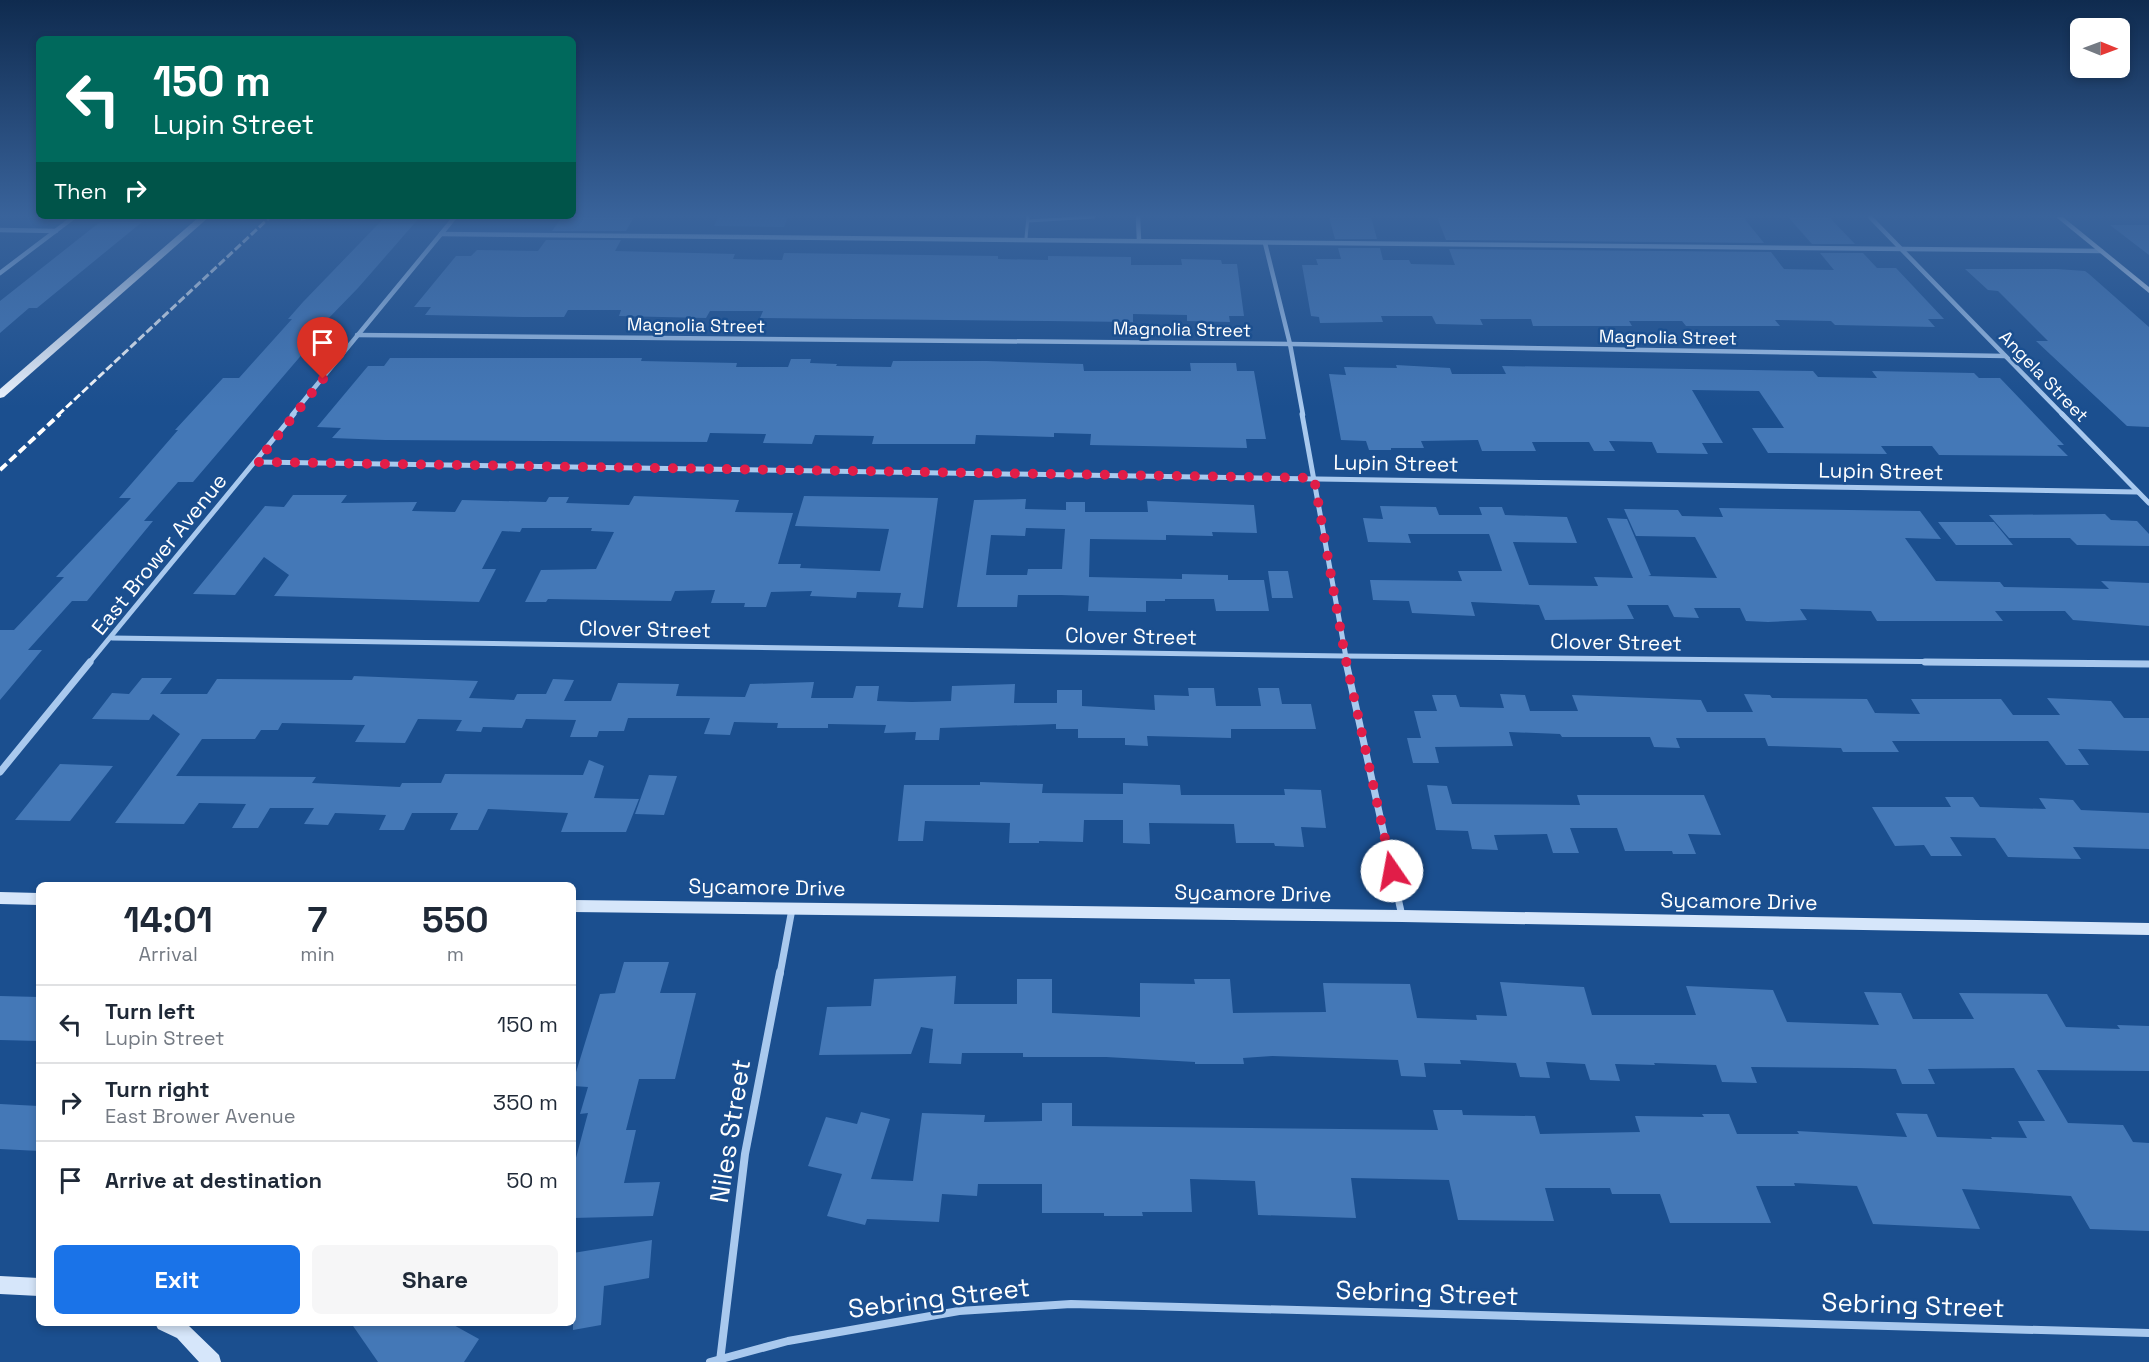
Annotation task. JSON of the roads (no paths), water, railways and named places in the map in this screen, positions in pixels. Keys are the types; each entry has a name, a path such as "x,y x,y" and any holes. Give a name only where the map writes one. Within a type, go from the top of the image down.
{"main road":[{"path":"0,395 131,281"},
{"path":"2136,281 2149,291"},
{"path":"0,898 36,899"},
{"name":"Sycamore Drive","path":"576,906 1402,916 2149,929"},
{"path":"0,1286 36,1287"},
{"path":"170,1326 183,1332 212,1362"}],"street":[{"name":"East Brower Avenue","path":"0,772 257,462 402,281"},
{"path":"1274,281 1290,344 1345,656 1402,916"},
{"name":"Angela Street","path":"1932,281 2149,502"},
{"name":"Magnolia Street","path":"357,335 1290,344 2005,356"},
{"name":"Lupin Street","path":"257,462 2138,492"},
{"name":"Clover Street","path":"112,638 1345,656 2149,664"},
{"name":"Niles Street","path":"721,1360 745,1154 792,909"},
{"name":"Sebring Street","path":"710,1362 788,1341 958,1311 1071,1304 2149,1333"}],"railway":[{"path":"58,415 202,281"},
{"path":"0,470 60,414"}]}
